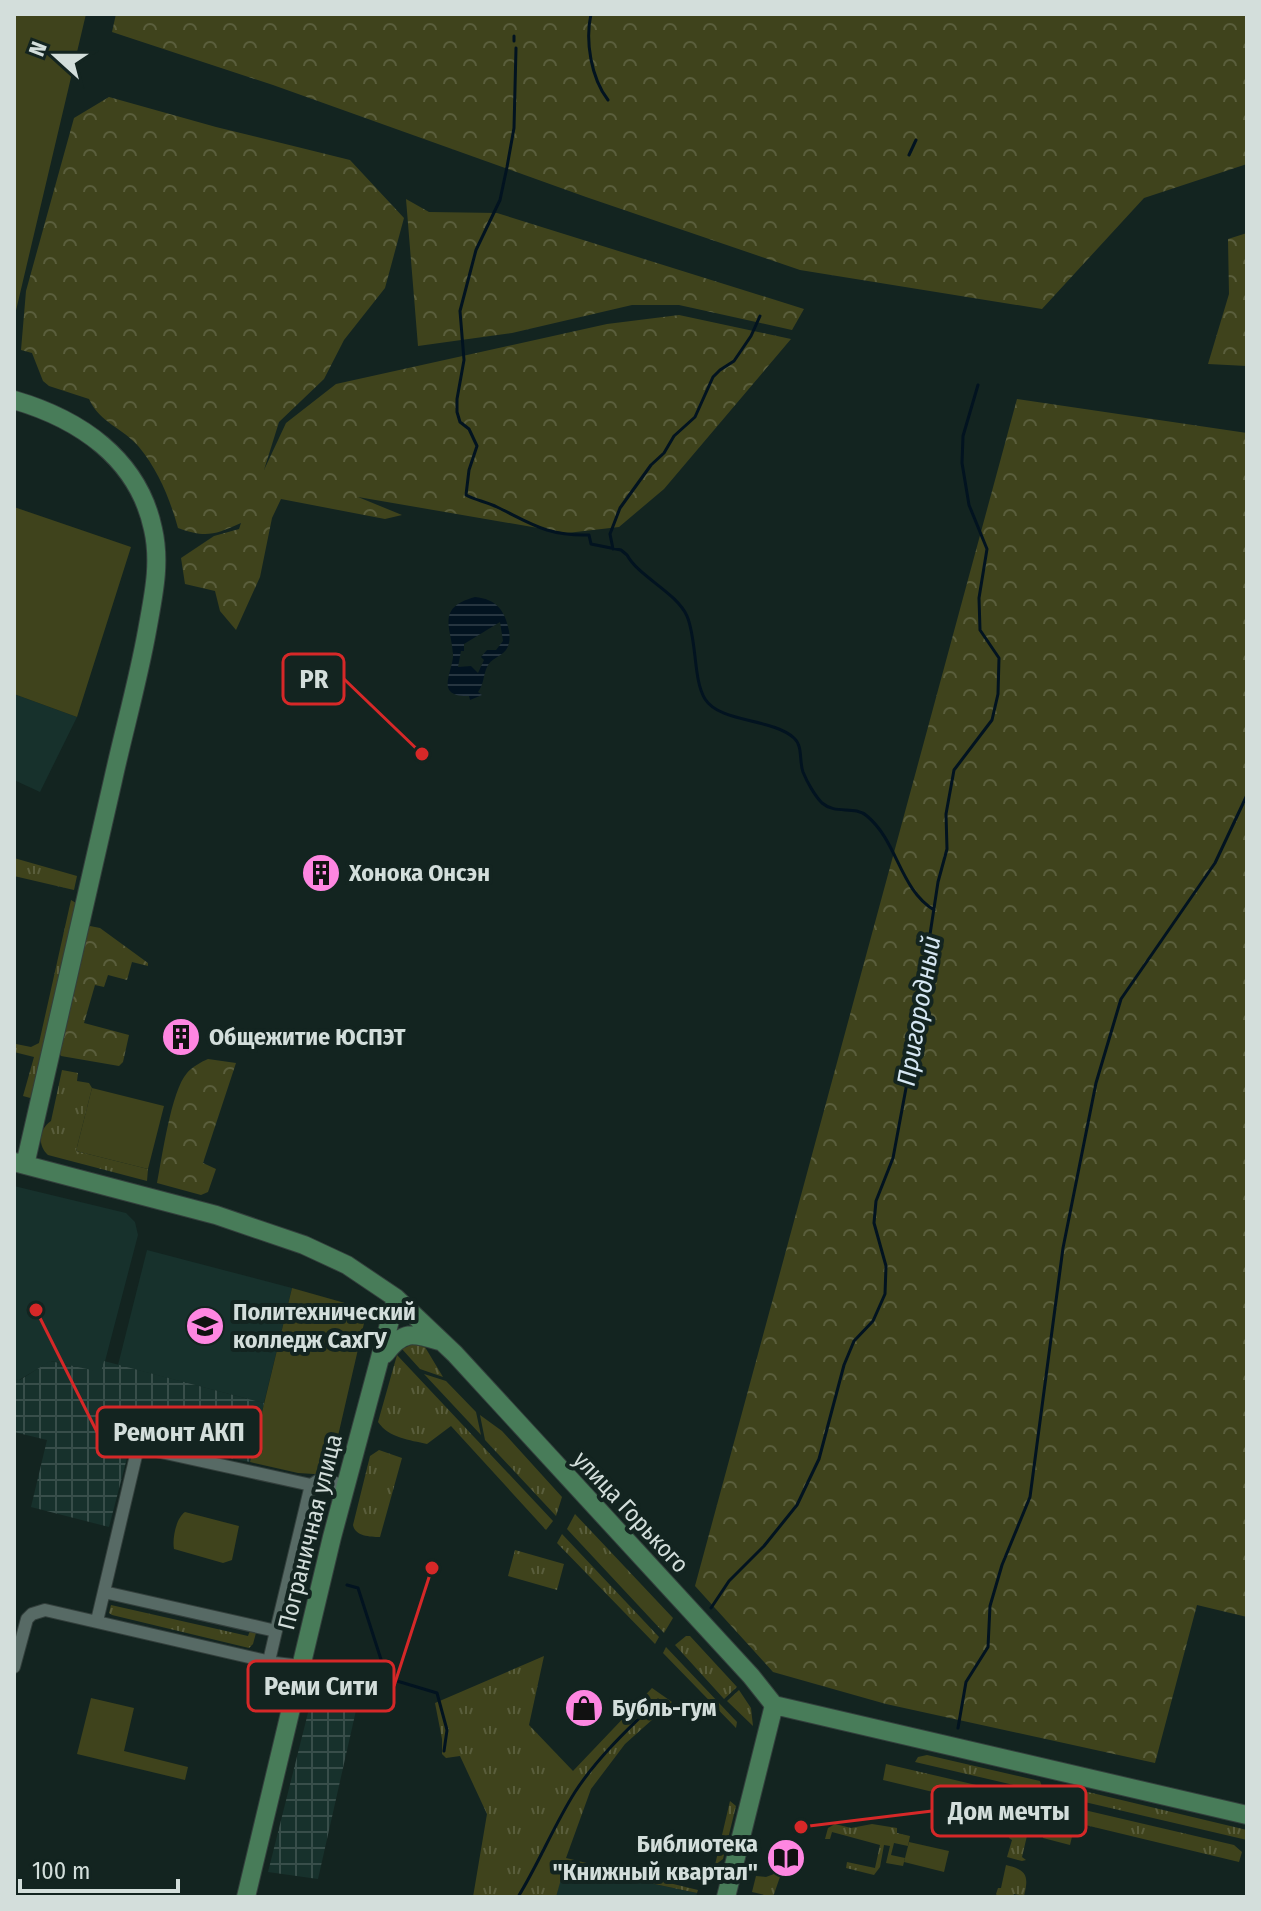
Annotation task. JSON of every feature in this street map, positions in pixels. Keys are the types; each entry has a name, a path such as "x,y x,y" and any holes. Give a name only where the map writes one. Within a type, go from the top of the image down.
{"main road":[{"path":"14,400 51,412 74,424 116,456 134,481 147,508 156,547 157,577 141,664 20,1164"},
{"name":"улица Горького","path":"20,1164 216,1215 304,1245 347,1265 378,1289 396,1298 442,1342 751,1676 774,1705"},
{"name":"Пограничная улица","path":"377,1365 383,1316 378,1289"},
{"name":"Пограничная улица","path":"246,1897 345,1485 396,1298"},
{"path":"377,1365 399,1338 418,1335 442,1342"},
{"path":"726,1897 774,1705 1247,1815"}],"street":[{"path":"97,1621 138,1447 311,1485 319,1480 345,1485"},
{"path":"269,1661 311,1485"},
{"path":"104,1592 276,1631"},
{"path":"14,1667 24,1626 32,1614 45,1610 301,1666"}],"shaded area":[{"path":"475,597 494,603 505,617 510,636 506,650 487,667 478,692 482,695 470,700 469,696 458,695 448,688 453,654 450,613","holes":["500,622 503,641 496,650 487,650 481,657 484,660 478,673 471,666 458,667 464,644"]},
{"path":"14,694 77,717 40,792 14,780"},
{"path":"14,1186 126,1213 135,1222 138,1235 102,1373 51,1361 19,1380 14,1379"},
{"name":"Политехнический колледж СахГУ","path":"147,1250 292,1288 264,1403 118,1365"},
{"path":"50,1361 101,1372 104,1361 264,1403 250,1462 214,1455 214,1450 134,1431 109,1527 31,1507 47,1440 14,1432 14,1379 20,1380"},
{"path":"316,1681 342,1688 359,1697 318,1879 268,1872"},
{"path":"564,1865 697,1893 696,1897 556,1897"}],"green space":[{"path":"14,14 86,14 14,319"},
{"path":"116,14 1247,14 1247,164 1144,198 1042,309 800,270 273,85 112,32"},
{"path":"109,97 350,160 404,218 385,288 344,340 324,379 279,422 264,470 286,423 336,384 607,324 679,315 791,339 664,489 619,527 567,533 358,497 402,515 385,519 281,499 272,518 260,577 236,630 220,611 215,591 185,584 181,558 214,536 239,529 241,523 210,534 178,528 163,485 139,447 105,420 89,399 49,386 43,381 32,353 21,350 26,291 74,118"},
{"path":"406,199 429,212 497,213 804,309 792,330 679,305 632,305 512,333 418,346"},
{"path":"1247,233 1247,366 1208,364 1229,294 1228,239"},
{"path":"1017,399 1247,433 1247,1617 1197,1605 1155,1763 886,1704 773,1672 695,1586"},
{"path":"14,507 131,547 77,717 14,694"},
{"path":"14,858 77,876 74,890 14,876"},
{"path":"71,900 76,903 34,1099 23,1096 34,1057 14,1052 16,1044 31,1047 39,1043"},
{"path":"90,926 100,928 148,963 148,966 132,962 127,980 108,975 104,987 95,985 84,1023 129,1035 123,1062 119,1066 61,1056 59,1052 86,929"},
{"path":"208,1059 236,1063 203,1163 216,1169 208,1192 201,1195 157,1183 176,1094 187,1073"},
{"path":"62,1070 78,1073 77,1081 89,1083 92,1088 76,1151 148,1169 147,1181 48,1155 44,1151 41,1137 51,1121"},
{"path":"92,1088 164,1106 148,1169 76,1151"},
{"path":"292,1288 352,1305 365,1319 329,1475 298,1473 250,1462"},
{"path":"413,1344 425,1347 443,1377 420,1369 402,1349"},
{"path":"397,1355 553,1521 546,1530 451,1426 427,1444 400,1438 378,1422"},
{"path":"424,1374 446,1381 476,1412 481,1435"},
{"path":"480,1415 502,1431 562,1497 556,1516 485,1440"},
{"path":"379,1450 402,1458 380,1537 360,1534 353,1525 370,1456"},
{"path":"185,1512 239,1526 232,1560 223,1563 174,1549 175,1529"},
{"path":"575,1514 673,1618 664,1633 567,1529"},
{"path":"562,1534 659,1637 655,1644 557,1543"},
{"path":"515,1550 564,1564 557,1590 508,1576"},
{"path":"111,1605 248,1636 251,1628 257,1629 249,1648 112,1615 109,1613"},
{"path":"690,1636 737,1687 724,1699 675,1645"},
{"path":"666,1647 737,1722 736,1728 663,1653"},
{"path":"544,1656 529,1725 573,1771 652,1688 672,1702 625,1744 591,1789 566,1858 698,1890 697,1893 565,1865 556,1897 473,1897 487,1814 460,1756 446,1758 442,1754 435,1703"},
{"path":"739,1690 751,1708 753,1726 727,1701"},
{"path":"91,1698 134,1708 124,1751 188,1767 185,1780 77,1754"},
{"path":"927,1755 1040,1781 1044,1792 915,1762 918,1757"},
{"path":"886,1764 1045,1801 1040,1822 1030,1823 1022,1857 1026,1860 1007,1857 1012,1840 1010,1834 999,1831 1004,1809 883,1780"},
{"path":"1067,1787 1247,1830 1247,1840 1059,1796"},
{"path":"730,1801 736,1806 723,1859 715,1865"},
{"path":"1080,1809 1234,1845 1242,1852 1239,1862 1077,1823"},
{"path":"1047,1819 1075,1824 1070,1845 1043,1838"},
{"path":"835,1824 851,1828 872,1824 897,1828 897,1833 910,1836 908,1846 894,1843 891,1855 905,1858 903,1866 886,1863 890,1846 884,1845 880,1867 874,1875 846,1868 847,1862 875,1868 880,1845 832,1832 830,1839 825,1839 828,1828"},
{"path":"909,1842 949,1851 944,1872 904,1862"},
{"path":"1006,1865 1025,1875 1024,1896 998,1897 996,1894 1001,1888"},
{"path":"782,1871 773,1897 752,1892 756,1876 766,1877"}],"waterway":[{"path":"591,14 591,59 597,81 608,100"},
{"path":"514,36 514,41"},
{"path":"516,48 514,128 500,200 476,250 460,311 464,360 457,412 460,422 469,429 477,446 469,470 466,495 540,528 589,535 591,544 621,550 627,555 675,599 687,616 705,699 722,712 773,727 794,738 799,745 803,772 819,800 827,807 856,811 867,816 886,839 913,890 934,910"},
{"path":"909,155 916,140"},
{"path":"613,549 610,534 620,508 674,436 695,417 713,377 734,361 760,316"},
{"name":"Пригородный","path":"711,1608 729,1581 764,1546 797,1505 819,1459 844,1365 854,1341 873,1321 885,1294 886,1266 874,1223 876,1201 893,1158 909,1072 938,882 947,849 946,814 954,770 992,720 998,694 999,658 980,630 979,598 987,549 969,505 962,463 963,436 978,385"},
{"path":"958,1728 966,1682 988,1647 990,1606 1002,1565 1030,1497 1063,1248 1096,1083 1121,999 1215,863 1247,795"},
{"path":"347,1585 358,1588 387,1678 437,1693 447,1730 444,1751"},
{"name":"Пригородный","path":"518,1897 584,1779 658,1700"}],"place":[{"name":"PR","path":"422,754"},
{"name":"Хонока Онсэн","path":"321,873"},
{"name":"Общежитие ЮСПЭТ","path":"181,1037"},
{"name":"Ремонт АКП","path":"36,1310"},
{"name":"Политехнический колледж СахГУ","path":"205,1326"},
{"name":"Реми Сити","path":"432,1568"},
{"name":"Бубль-гум","path":"584,1708"},
{"name":"Дом мечты","path":"801,1827"},
{"name":"Библиотека \"Книжный квартал\"","path":"786,1858"}]}
